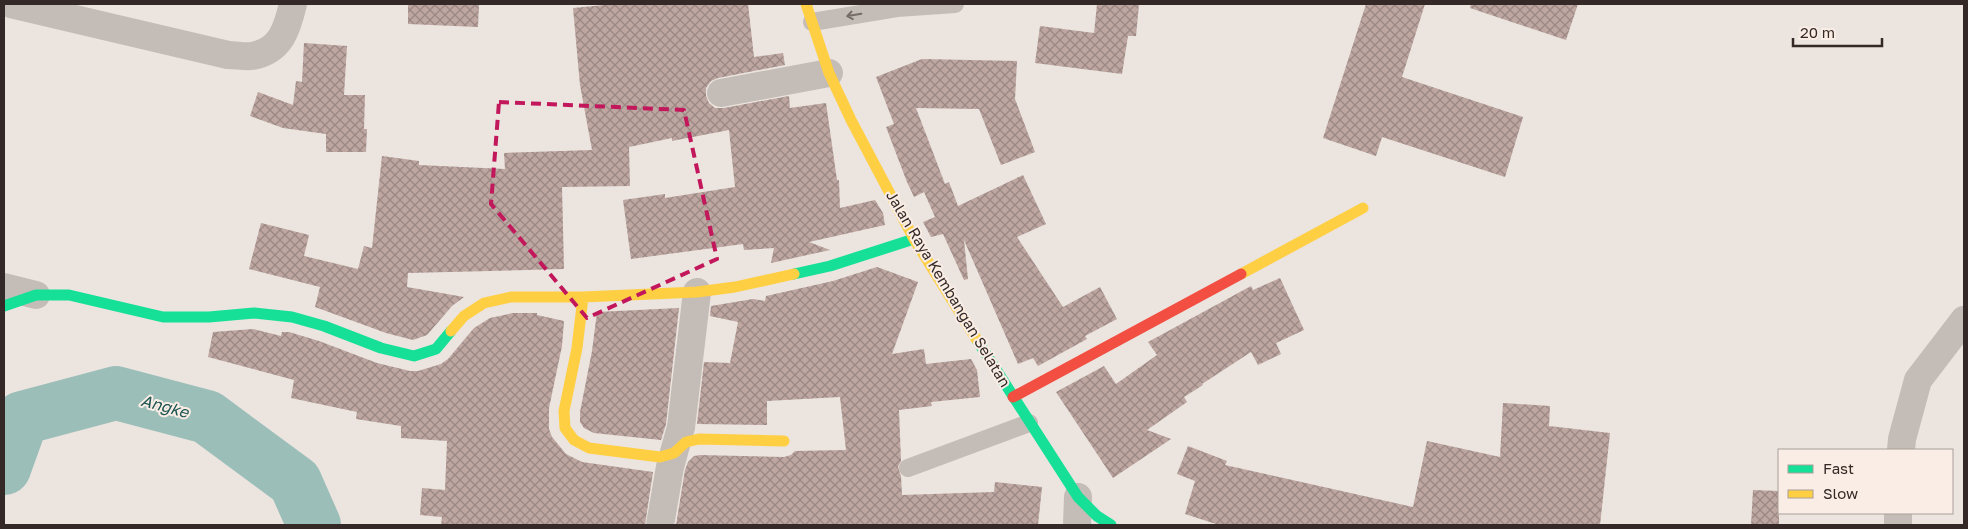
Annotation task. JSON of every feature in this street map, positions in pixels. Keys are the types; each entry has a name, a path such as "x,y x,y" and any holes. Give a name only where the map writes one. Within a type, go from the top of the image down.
{"street":[{"path":"12,4 228,55 252,56 276,47 287,27 293,4"},
{"name":"Jalan Raya Kembangan Selatan","path":"806,4 829,73 851,120 914,239 1029,423 1078,496 1097,516 1111,525"},
{"path":"721,93 829,73"},
{"path":"1013,397 1363,208"},
{"path":"4,287 36,295 69,296 164,317 209,317 254,313 292,317 324,326 381,348 414,356 436,349 464,316 484,303 511,298 697,292 735,287 830,266 914,239"},
{"path":"660,525 670,467 682,427 697,292"},
{"path":"4,306 36,295"},
{"path":"582,297 577,348 564,411 565,428 574,440 589,448 660,457 674,453 686,442 699,439 731,442 784,441"},
{"path":"1901,449 1918,380 1964,320"},
{"path":"1077,525 1078,496"}],"lane":[{"path":"812,22 897,6 955,4"},
{"path":"908,468 1029,423"}],"highlighted area":[{"path":"499,102 684,110 717,259 587,318 491,204"}],"building":[{"path":"408,4 479,4 478,27 408,24"},
{"path":"615,4 748,4 754,57 783,53 785,65 711,81 706,88 706,96 709,103 715,108 724,108 789,96 790,108 826,103 837,180 839,180 840,208 875,200 883,213 885,225 809,242 830,250 771,263 774,248 744,250 743,244 631,259 623,200 665,194 665,198 735,187 729,130 672,141 672,138 629,147 630,186 562,187 564,269 408,273 407,287 464,297 452,306 427,335 413,340 386,333 315,307 320,287 249,269 261,223 309,235 304,256 358,269 364,246 372,248 382,156 419,161 419,165 505,169 504,153 592,150 580,85 573,8"},
{"path":"1097,4 1139,4 1136,36 1128,36 1122,74 1035,63 1040,26 1094,33"},
{"path":"1366,4 1425,4 1402,77 1523,117 1505,177 1382,137 1376,156 1323,138"},
{"path":"1471,4 1578,4 1566,40 1470,8"},
{"path":"304,43 347,46 344,95 365,95 364,129 367,129 366,152 326,152 326,134 283,128 250,116 258,92 293,105 296,81 302,82"},
{"path":"922,59 1017,61 1015,99 1035,152 1001,165 979,109 916,108 945,184 949,182 958,206 1023,175 1046,224 1017,237 1063,307 1100,287 1117,319 1085,336 1087,339 1038,366 1033,358 1018,364 964,240 968,279 964,280 943,234 931,237 923,222 935,217 924,192 914,197 886,127 894,124 876,77"},
{"path":"877,267 918,282 892,354 924,349 926,364 971,359 977,370 980,397 931,402 932,406 899,410 901,461 898,467 901,476 902,495 994,492 995,482 1042,487 1038,525 676,525 685,470 688,462 694,456 784,457 791,455 795,451 846,450 840,397 767,401 767,425 697,424 704,362 730,363 738,322 710,316 711,306 753,299 765,301 766,296 833,281"},
{"path":"1280,278 1304,330 1276,343 1281,354 1258,365 1251,352 1184,397 1187,402 1147,430 1171,439 1113,478 1056,392 1104,366 1116,384 1157,355 1148,342 1251,286 1253,290"},
{"path":"679,308 666,424 661,440 594,433 584,428 580,422 580,412 592,351 597,312"},
{"path":"513,313 537,313 537,315 564,321 562,346 549,408 549,429 552,437 566,454 582,462 653,472 645,525 441,525 442,517 420,515 422,488 445,490 447,441 401,438 401,426 356,419 357,412 291,398 294,380 208,357 213,332 253,329 281,336 282,332 289,332 377,363 410,371 418,371 441,364 448,359 474,328 490,318"},
{"path":"1503,403 1550,406 1549,426 1610,433 1600,525 1219,525 1185,514 1195,481 1177,474 1188,446 1227,461 1225,465 1413,507 1427,441 1500,457"},
{"path":"1753,490 1778,491 1779,525 1751,525"}],"waterway":[{"name":"Angke","path":"4,468 22,418 116,393 207,417 295,482 314,525"}],"traffic: fast":[{"path":"794,274 830,266 914,239"},
{"path":"4,306 36,295 69,295 163,317 209,317 254,313 292,317 324,326 381,348 414,356 436,349 451,331"},
{"path":"977,340 1078,497 1097,516 1111,525"}],"traffic: slow":[{"path":"806,4 829,73 851,120 914,239 977,340"},
{"path":"1241,274 1363,208"},
{"path":"451,331 464,316 484,303 511,297 583,297 697,292 735,287 794,274"},
{"path":"583,297 577,348 564,411 565,428 574,440 589,448 660,457 674,453 686,442 699,439 784,441"}],"traffic: jam":[{"path":"1013,397 1241,274"}]}
